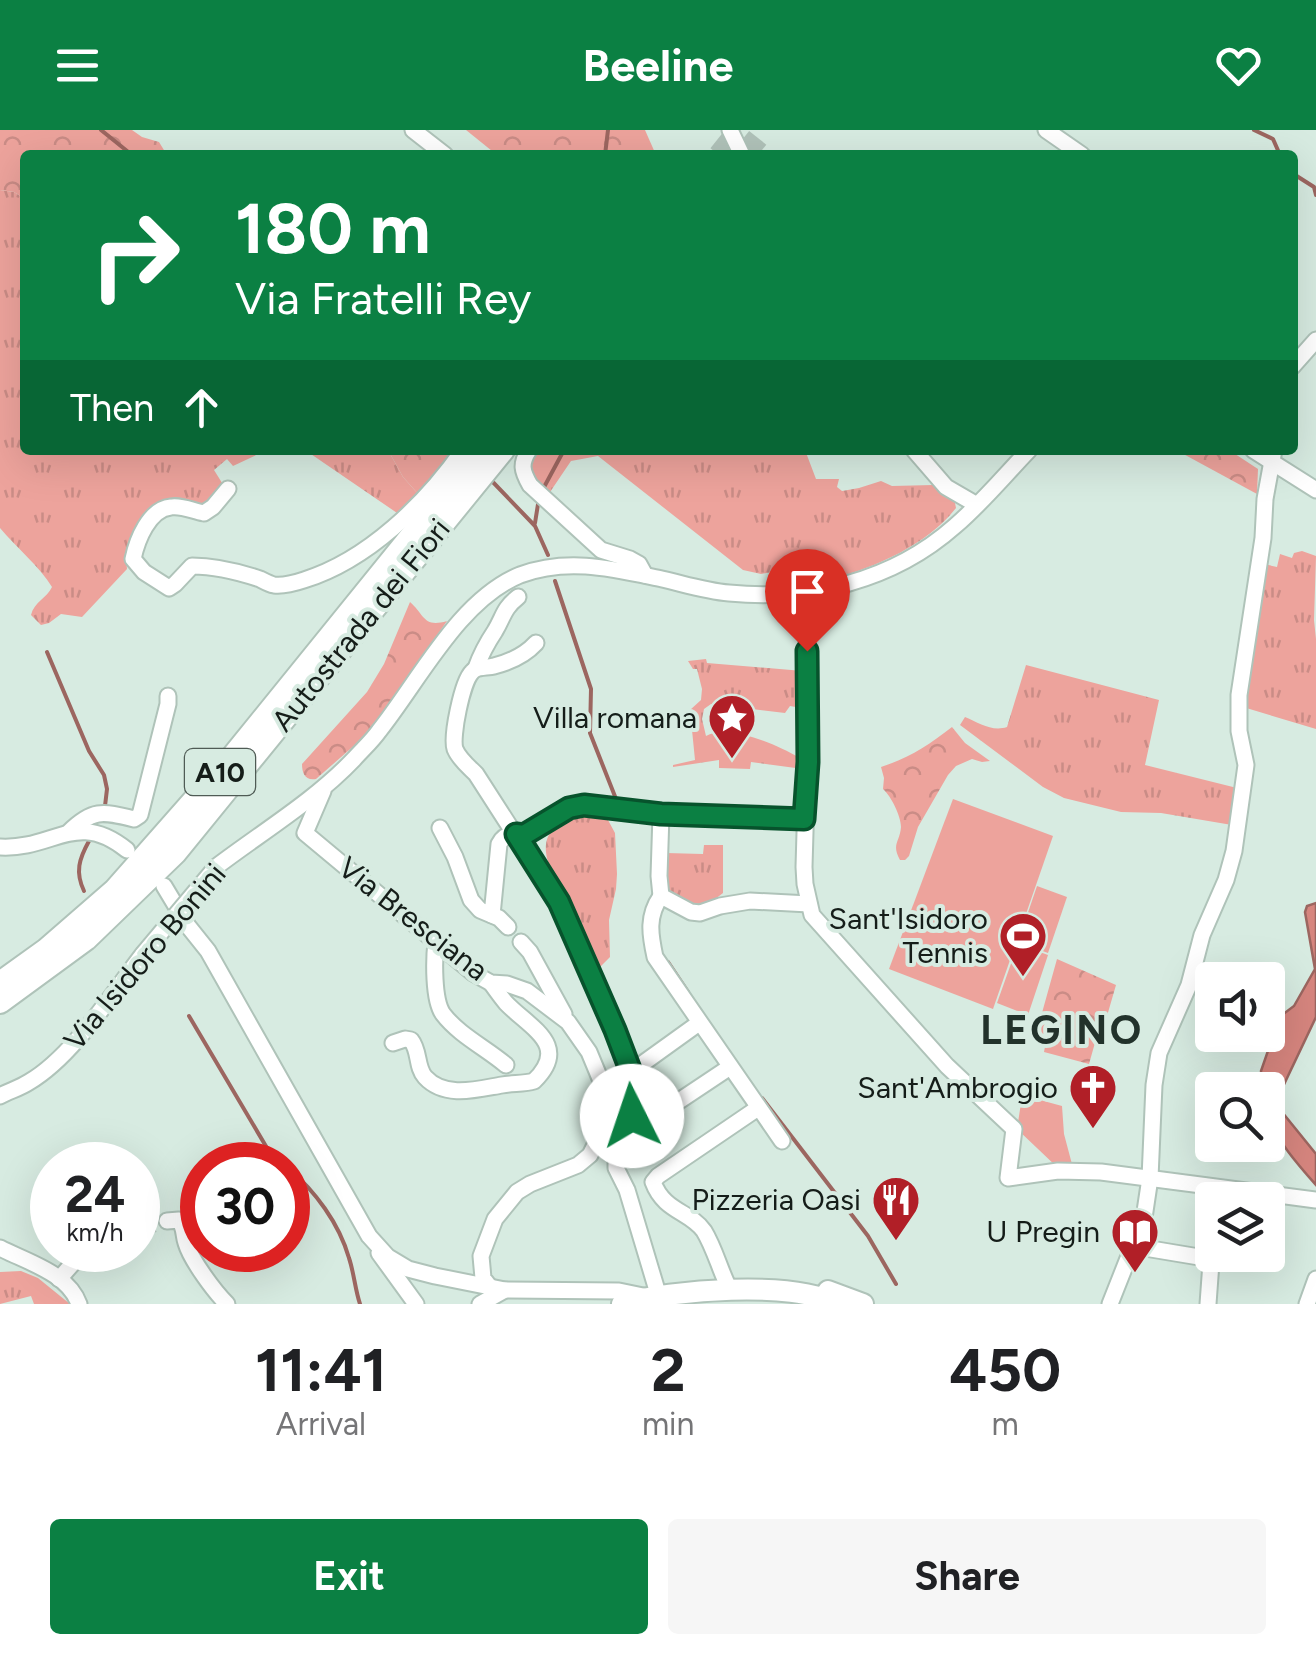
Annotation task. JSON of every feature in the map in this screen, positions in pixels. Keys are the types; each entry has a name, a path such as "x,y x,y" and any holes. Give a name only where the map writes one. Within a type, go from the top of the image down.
{"highway":[{"name":"Autostrada dei Fiori","path":"0,1002 55,964 114,914 204,820 327,664 478,455"},
{"name":"Autostrada dei Fiori","path":"0,983 46,950 115,890 419,539 516,455"},
{"name":"A10","path":"0,966 52,930 151,848"},
{"name":"A10","path":"0,1018 60,974 114,914"}],"main road":[{"path":"622,1304 730,1290 815,1288 837,1292 863,1304"},
{"path":"784,1291 825,1298 836,1304"}],"street":[{"path":"413,130 439,150"},
{"path":"1046,130 1075,150"},
{"path":"1298,360 1316,340"},
{"path":"228,489 204,513 176,506 156,513 136,543 133,558 144,572 169,588 192,566 206,566 275,585 312,578 338,567 389,530 442,478 458,455"},
{"path":"519,455 522,471 530,484 601,550 630,558 639,564 644,575"},
{"path":"918,455 946,487 977,505"},
{"name":"Via Isidoro Bonini","path":"0,1096 30,1082 56,1062 216,867 324,787 378,734 460,621 499,586 554,566 587,564 726,593 812,592 860,581 929,548 1025,455"},
{"path":"1110,1304 1144,1218 1156,1069 1234,851 1246,765 1239,731 1238,695 1272,456 1316,490"},
{"path":"812,592 807,621 808,762 804,819 804,868 812,915 948,1066 1014,1130 1008,1178 1058,1171 1101,1172 1195,1188"},
{"path":"369,1236 388,1257 408,1269 435,1276 498,1289 619,1291 655,1298 627,1190 616,1168 616,1152 634,1104 631,1072 559,902 476,774 454,747 466,684 504,609 518,597"},
{"path":"476,668 513,658 536,643"},
{"path":"68,833 84,818 101,812 134,819 140,815 168,696"},
{"name":"Via Bresciana","path":"324,787 305,833 473,973 492,983 527,991 568,1022 589,1052 606,1093 605,1126 590,1155 578,1165 518,1192 495,1220 482,1251 468,1270 456,1278"},
{"path":"492,915 499,844 506,836 524,835 569,808 584,805 661,814 804,819"},
{"path":"661,814 661,896 650,919 655,957 782,1142"},
{"path":"440,828 471,900 508,927"},
{"path":"0,847 25,846 83,830 110,837 127,850"},
{"path":"164,886 208,951 389,1270 414,1303"},
{"path":"661,896 691,912 750,901 809,904"},
{"path":"436,942 434,960 442,1013 506,1066"},
{"path":"521,942 568,1022"},
{"path":"392,1043 411,1040 422,1074 445,1088 462,1092 534,1081 548,1065 550,1048 492,983"},
{"path":"642,1064 699,1023"},
{"path":"667,1109 730,1066"},
{"path":"730,1290 702,1228 667,1204 653,1182 758,1108"},
{"path":"1285,1198 1316,1200"},
{"path":"173,1220 184,1228 190,1253 227,1304"},
{"path":"1132,1246 1195,1252"},
{"path":"0,1248 60,1279 79,1304"},
{"path":"482,1251 483,1278 498,1289"},
{"path":"60,1279 66,1272"},
{"path":"1208,1304 1211,1272"},
{"path":"414,1303 418,1283 435,1276"},
{"path":"1307,1304 1316,1279"},
{"path":"480,1304 498,1289"}],"green space":[{"path":"0,130 132,130 159,142 164,150 20,150 20,196 0,190"},
{"path":"466,130 645,130 654,150 491,150"},
{"path":"0,190 20,196 20,455 256,455 233,466 227,459 214,470 224,486 203,505 138,529 127,551 127,569 82,617 61,614 41,625 31,615 52,587 0,528"},
{"path":"312,455 391,455 419,495 400,515"},
{"path":"391,455 454,455 419,495"},
{"path":"536,455 807,455 816,479 839,479 837,487 842,491 881,481 892,486 933,485 954,498 956,508 916,544 849,574 832,579 823,564 761,574 743,570 598,456 571,461 548,495 527,472"},
{"path":"1185,455 1237,455 1258,469 1257,494"},
{"path":"1302,551 1316,556 1316,729 1243,707 1264,564 1277,567 1280,554 1292,558"},
{"path":"410,602 425,619 433,623 447,621 381,716 316,779 307,778 302,764 367,692 384,664"},
{"path":"706,659 707,663 803,671 801,708 790,706 785,713 711,704 704,709 702,719 706,736 727,732 752,737 798,757 803,769 751,762 750,769 719,768 719,760 673,767 695,760 690,710 701,700 702,689 697,669 688,661"},
{"path":"1026,665 1159,700 1145,765 1237,788 1232,825 1161,813 1121,812 1064,798 1043,787 960,725 965,717 991,728 1007,727"},
{"path":"952,727 965,743 990,761 972,759 956,766 918,827 909,856 900,860 896,846 901,822 883,789 881,767 918,750"},
{"path":"953,799 1053,836 993,1009 889,969"},
{"path":"585,813 608,820 615,833 617,874 609,920 610,957 598,969 546,851 553,829"},
{"path":"704,845 723,845 723,893 694,909 666,891 666,853 703,854"},
{"name":"Sant'Isidoro Tennis","path":"1037,886 1067,897 1048,953 1018,942"},
{"name":"Sant'Isidoro Tennis","path":"1018,944 1048,955 1028,1015 997,1003"},
{"path":"1057,959 1116,985 1089,1064 1044,1052 1046,1041 1035,1038"},
{"path":"1029,1097 1062,1106 1073,1168 1058,1168 1017,1129 1021,1103"},
{"path":"21,1271 38,1278 70,1304 34,1304 31,1296 0,1304 0,1272"}],"shaded area":[{"path":"1316,903 1316,1017 1285,1082 1285,1072 1261,1071 1268,1052 1285,1052 1285,1013 1294,1006 1315,969 1307,906"},
{"path":"1285,1116 1316,1154 1316,1185 1285,1146"}],"waterway":[{"path":"101,130 126,150"},
{"path":"606,150 608,130"},
{"path":"1254,130 1273,139 1278,150"},
{"path":"1298,177 1314,187 1316,195"},
{"path":"543,489 561,455"},
{"path":"489,478 535,526 548,555"},
{"path":"535,523 539,498"},
{"path":"555,581 591,689 590,733 618,804"},
{"path":"47,652 89,751 104,775 105,806"},
{"path":"84,891 79,866 89,841"},
{"path":"668,962 688,992"},
{"path":"189,1016 263,1142"},
{"path":"762,1098 868,1236 896,1284"},
{"path":"310,1189 345,1245 360,1304"}],"tunnel":[{"path":"723,150 739,130"},
{"path":"748,150 764,130"},
{"path":"160,1223 167,1221"}],"place":[{"name":"Villa romana","path":"732,760"},
{"name":"Sant'Isidoro Tennis","path":"1023,978"},
{"name":"Sant'Ambrogio","path":"1093,1130"},
{"name":"Pizzeria Oasi","path":"896,1242"},
{"name":"U Pregin","path":"1135,1274"}],"district":[{"name":"LEGINO","path":"1062,1030"}],"route":[{"path":"632,1116 631,1072 615,1030 559,902 516,834 524,835 569,808 584,805 661,814 804,819 807,651"}]}
